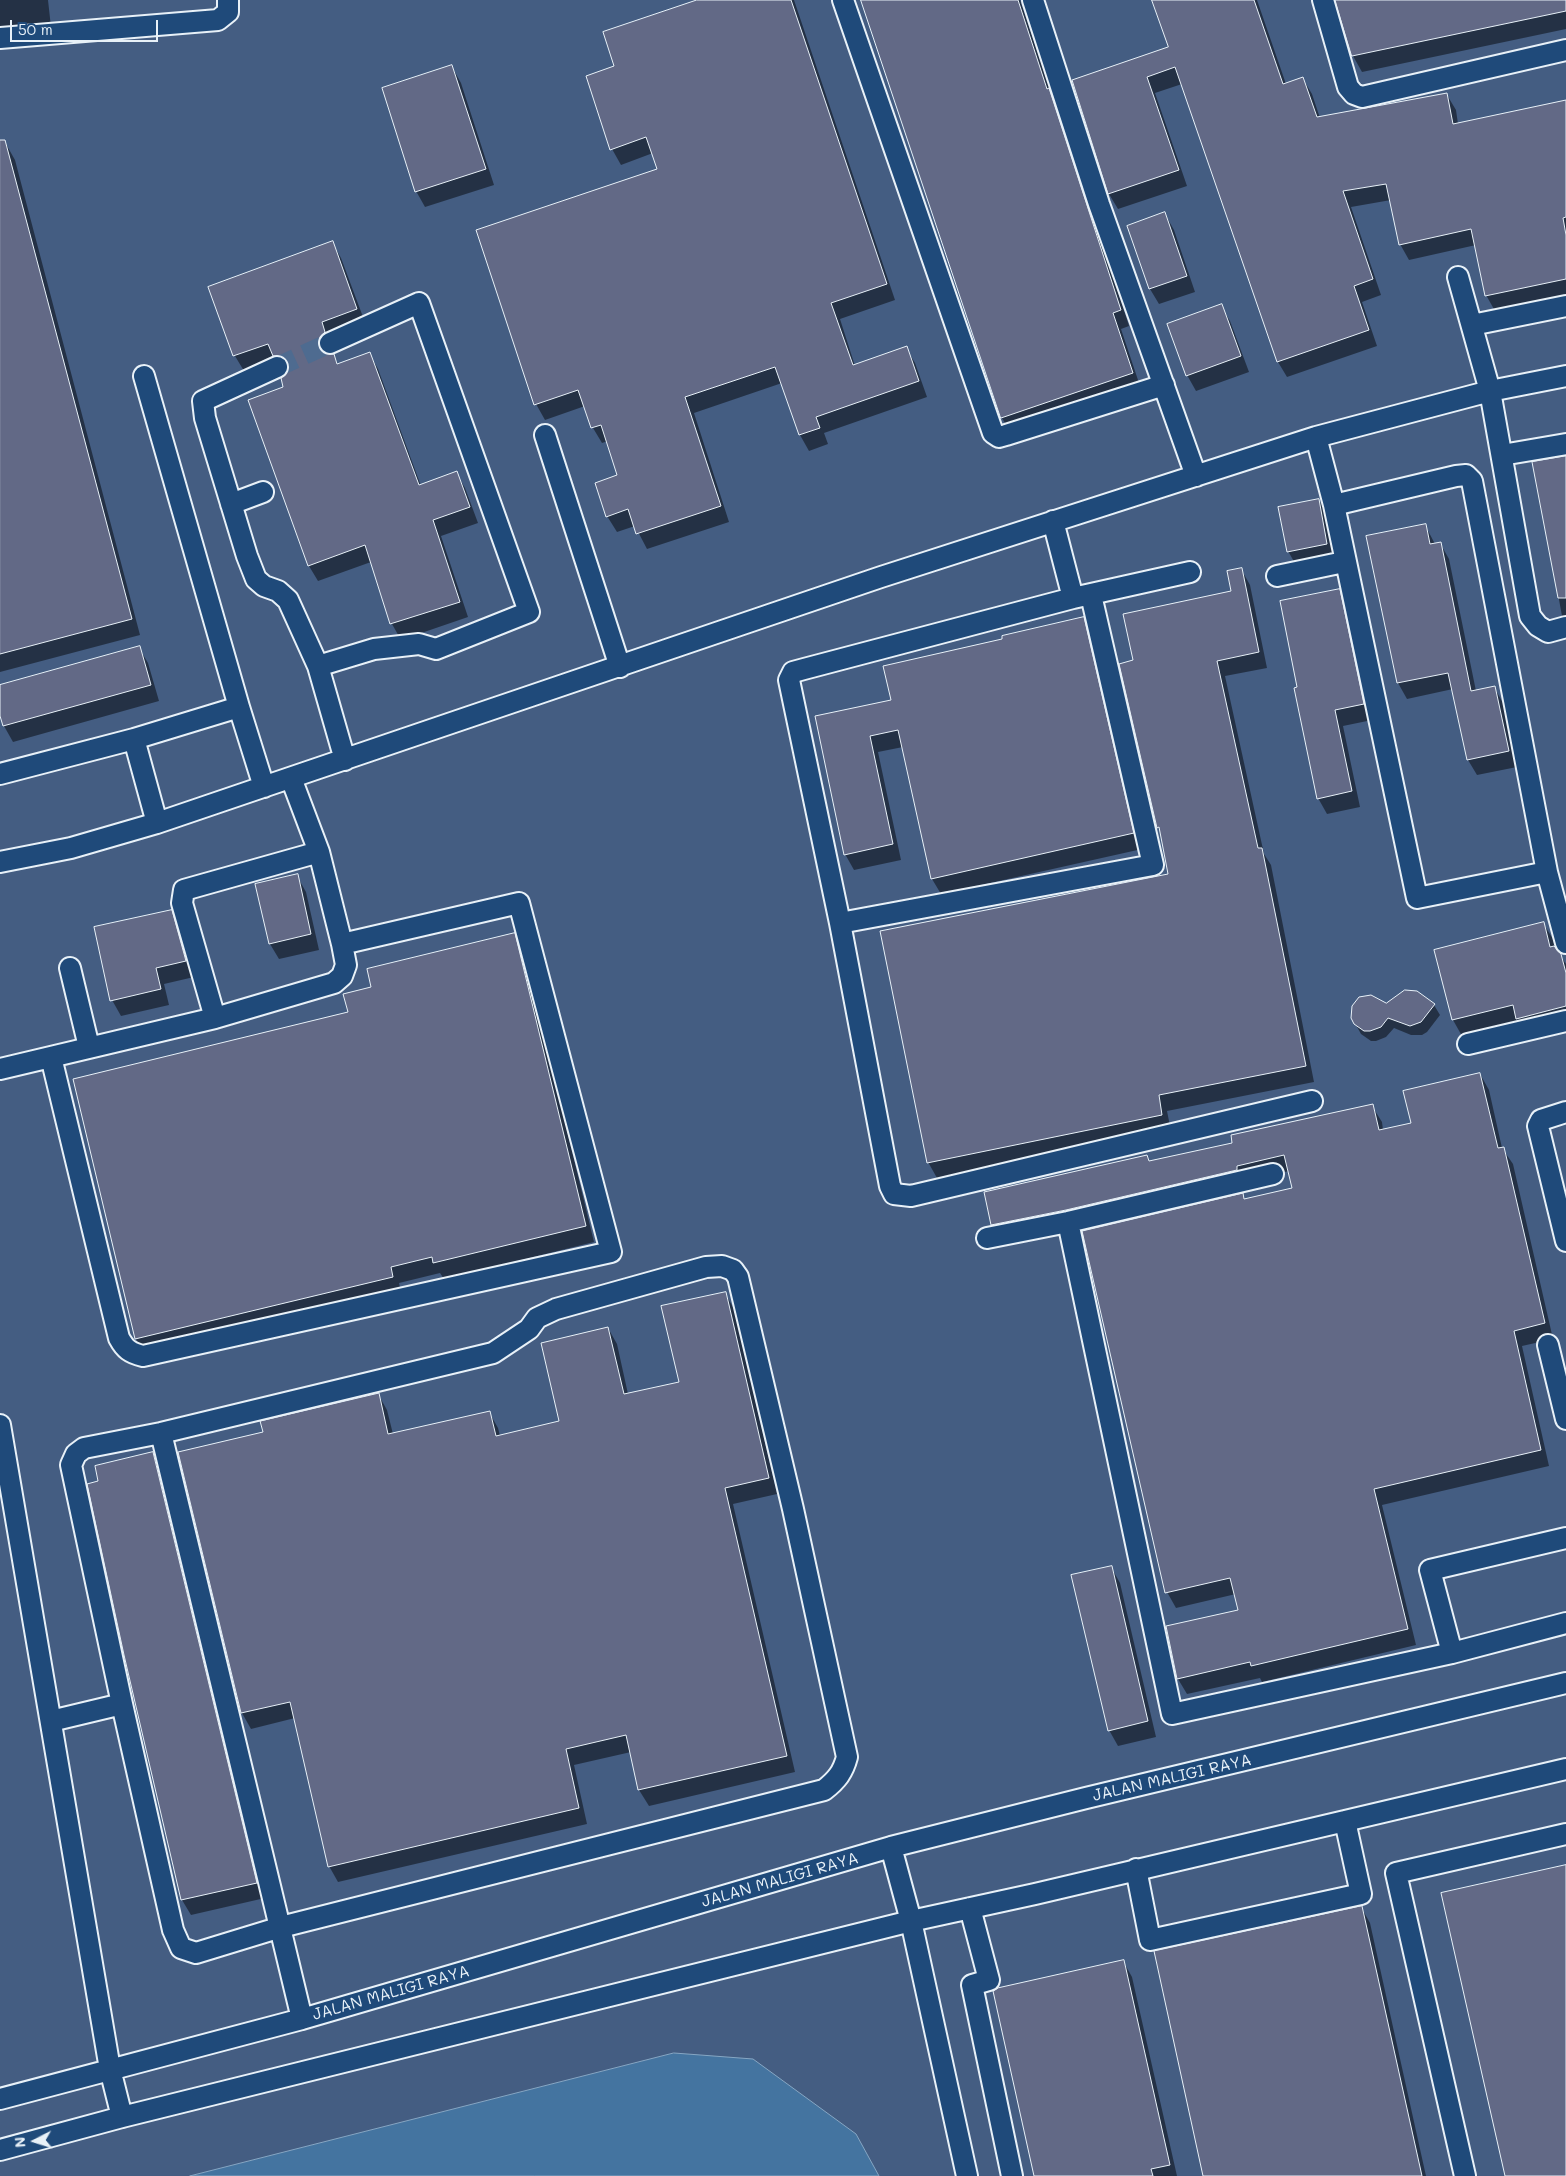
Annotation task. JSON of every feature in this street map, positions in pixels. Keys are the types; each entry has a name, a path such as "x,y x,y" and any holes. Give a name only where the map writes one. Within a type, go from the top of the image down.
{"lane":[{"path":"0,38 218,20 228,12 228,0"},
{"path":"843,0 993,433 999,437 1164,385"},
{"path":"1033,0 1099,204 1196,476"},
{"path":"1323,0 1341,70 1348,87 1354,94 1362,96 1566,50"},
{"path":"1458,276 1490,391 1530,616 1538,626 1548,632 1566,627"},
{"path":"318,666 374,649 419,644 436,649 528,612 419,303 330,343"},
{"path":"1472,325 1566,306"},
{"path":"277,367 202,401 205,418 231,504 256,579 264,586 278,591 288,600 318,666 345,760"},
{"path":"144,376 239,707 264,787"},
{"path":"0,862 71,848 157,823 881,577 1316,436 1490,391 1566,376"},
{"path":"545,435 620,667"},
{"path":"1316,436 1334,505 1344,562 1417,898 1547,872"},
{"path":"1502,455 1566,444"},
{"path":"1334,505 1456,476 1466,475 1472,481 1547,872 1566,943"},
{"path":"231,504 263,492"},
{"path":"840,923 1153,865 1082,596 1053,521"},
{"path":"1277,576 1344,562"},
{"path":"1190,572 1082,596 793,672 789,680 840,923 890,1186 894,1194 910,1196 1312,1101"},
{"path":"0,774 134,739 239,707"},
{"path":"134,739 157,823"},
{"path":"0,1069 215,1018 334,983 342,976 346,965 319,852 291,778"},
{"path":"215,1018 182,903 184,890 319,852"},
{"path":"51,1057 119,1338 125,1348 132,1354 143,1356 611,1252 519,903 342,944"},
{"path":"70,968 89,1047"},
{"path":"1468,1044 1566,1022"},
{"path":"1566,1112 1541,1120 1538,1126 1566,1241"},
{"path":"986,1238 1068,1222 1273,1174"},
{"path":"1068,1222 1172,1714 1452,1652 1566,1623"},
{"path":"722,1266 733,1270 738,1277 793,1509 847,1757 840,1775 824,1790 280,1927 196,1953 181,1948 173,1930 71,1465 76,1454 84,1448 162,1433 493,1353 529,1329 537,1318 556,1310 706,1267 722,1266"},
{"path":"1548,1345 1566,1419"},
{"path":"0,1425 110,2069 122,2117"},
{"path":"162,1433 302,2019"},
{"path":"1452,1652 1430,1570 1566,1538"},
{"name":"JALAN MALIGI RAYA","path":"0,2099 302,2019 891,1847 1086,1798 1566,1683"},
{"path":"51,1720 122,1704"},
{"path":"0,2150 122,2117 910,1921 1035,1894 1566,1769"},
{"path":"1136,1869 1150,1940 1361,1894 1345,1821"},
{"path":"1466,2176 1396,1873 1566,1834"},
{"path":"891,1847 910,1921 967,2176"},
{"path":"970,1908 989,1980 972,1985 1012,2176"}],"shaded area":[{"path":"0,0 1566,0 1566,2176 0,2176"},
{"path":"674,2053 753,2059 856,2134 879,2176 190,2176"}],"building":[{"path":"697,0 791,0 887,284 831,303 853,365 907,346 919,381 816,417 820,428 799,435 775,367 685,397 721,506 636,534 628,509 606,517 595,483 617,475 601,425 591,428 578,390 534,405 476,230 657,169 646,137 610,150 586,76 614,66 603,32"},
{"path":"861,0 1018,0 1047,89 1049,88 1121,310 1113,313 1133,373 1001,418"},
{"path":"1152,0 1254,0 1283,84 1303,77 1317,117 1447,93 1453,124 1566,100 1566,217 1563,218 1566,235 1566,279 1485,296 1471,229 1399,245 1386,184 1343,191 1373,279 1354,286 1369,330 1277,362 1175,67 1147,77 1179,170 1108,194 1072,80 1168,47"},
{"path":"1335,0 1566,0 1566,11 1352,56"},
{"path":"452,65 486,169 415,192 382,88"},
{"path":"0,140 5,140 132,619 0,654"},
{"path":"1165,212 1187,276 1149,289 1127,226"},
{"path":"333,241 357,309 322,322 325,332 318,341 319,348 323,353 334,354 337,364 370,352 419,485 457,471 470,507 433,520 460,602 390,624 365,545 308,566 248,400 283,387 281,378 287,373 288,363 283,357 273,356 268,344 233,356 208,287"},
{"path":"1222,304 1241,356 1186,376 1167,324"},
{"path":"1566,456 1566,598 1558,598 1532,462"},
{"path":"1319,499 1327,544 1287,552 1278,507"},
{"path":"1426,524 1430,544 1441,542 1471,691 1495,686 1509,751 1467,760 1448,673 1397,683 1366,536"},
{"path":"1242,568 1259,652 1217,661 1258,848 1262,848 1306,1066 1159,1095 1162,1115 927,1163 880,931 1168,874 1159,827 1157,828 1119,664 1133,660 1123,614 1231,591 1227,571"},
{"path":"1340,589 1364,704 1335,710 1352,791 1317,799 1294,688 1297,687 1280,601"},
{"path":"1084,617 1134,833 931,879 898,730 870,736 893,844 844,855 815,716 891,700 883,666 1002,639 1002,636"},
{"path":"140,646 151,685 3,726 0,716 0,685"},
{"path":"298,874 311,934 269,944 255,884"},
{"path":"172,910 186,961 156,968 161,989 110,1001 94,927"},
{"path":"1544,922 1550,947 1554,946 1561,954 1566,973 1566,1006 1516,1019 1513,1005 1452,1020 1434,950"},
{"path":"515,933 586,1226 433,1263 432,1257 391,1267 393,1277 135,1339 73,1079 348,1012 343,994 371,987 367,969"},
{"path":"1405,990 1417,991 1435,1004 1421,1022 1410,1026 1388,1018 1381,1027 1370,1031 1364,1031 1354,1024 1351,1018 1352,1006 1359,997 1371,995 1386,1003"},
{"path":"1480,1073 1498,1148 1504,1147 1545,1323 1514,1331 1541,1450 1374,1489 1408,1629 1251,1666 1250,1662 1177,1679 1166,1626 1238,1610 1230,1578 1165,1593 1082,1231 1243,1193 1244,1199 1292,1188 1284,1155 1237,1166 1237,1170 1066,1210 991,1225 984,1192 1147,1155 1149,1161 1232,1143 1231,1135 1373,1104 1379,1130 1411,1123 1403,1091"},
{"path":"726,1292 769,1478 725,1488 787,1756 638,1790 626,1735 566,1749 579,1808 328,1867 290,1702 241,1713 178,1452 263,1432 260,1421 379,1393 388,1434 490,1411 496,1436 559,1421 541,1343 608,1327 624,1394 679,1382 661,1306"},
{"path":"153,1452 257,1883 181,1900 124,1655 87,1484 98,1481 95,1466"},
{"path":"1112,1566 1148,1721 1108,1731 1071,1575"},
{"path":"1566,1865 1566,2176 1505,2176 1441,1893"},
{"path":"1362,1906 1422,2176 1203,2176 1154,1951"},
{"path":"1124,1960 1170,2165 1151,2169 1153,2176 1034,2176 993,1991 998,1988"}],"tunnel":[{"path":"277,367 330,343"}]}
